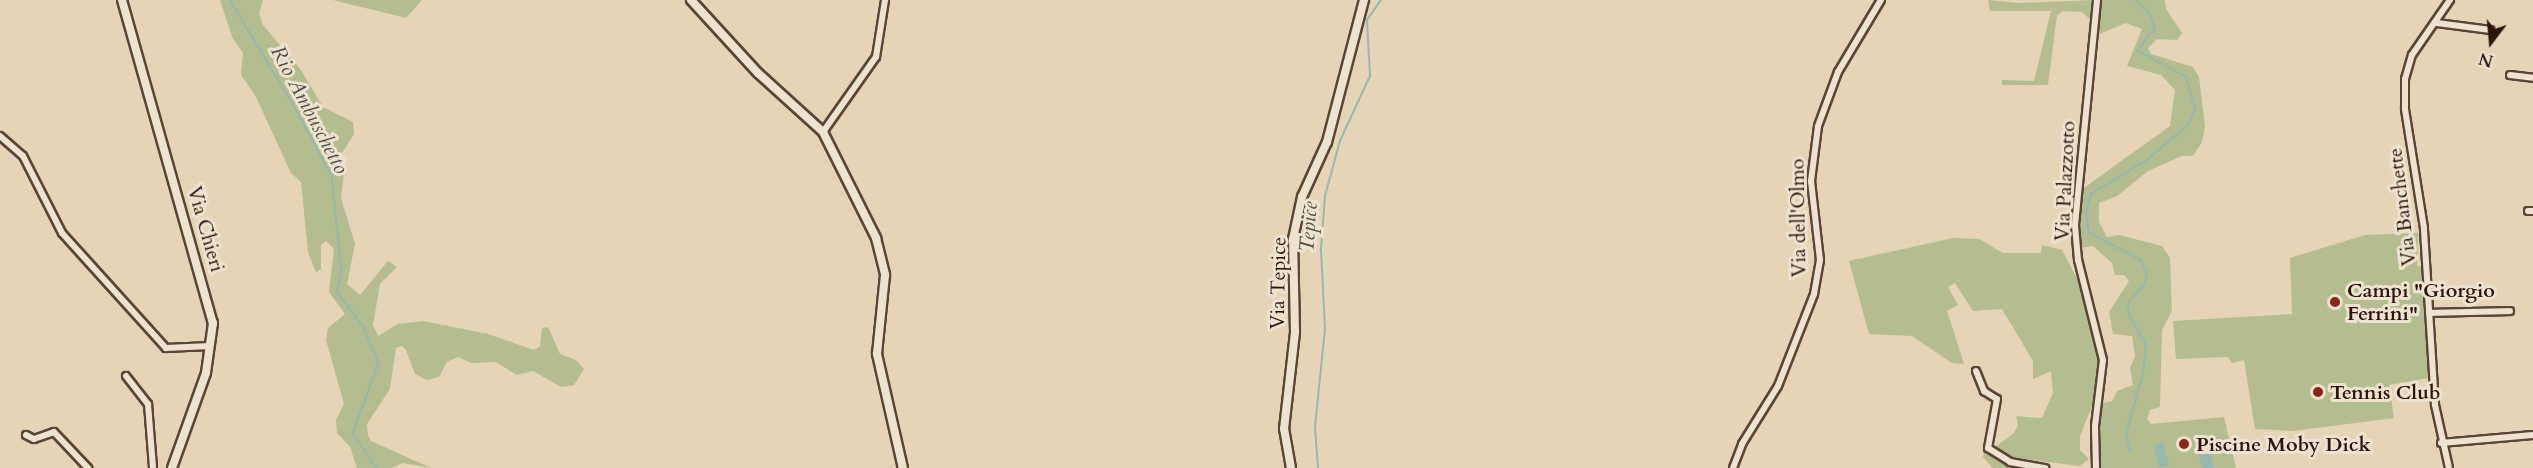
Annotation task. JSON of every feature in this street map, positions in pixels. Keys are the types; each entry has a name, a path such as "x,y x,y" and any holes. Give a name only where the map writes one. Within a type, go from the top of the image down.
{"street":[{"name":"Via Chieri","path":"122,0 211,309 210,346 197,403 172,468"},
{"path":"691,0 758,73 823,132 882,251 885,275 877,354 903,468"},
{"path":"823,132 876,57 885,0"},
{"name":"Via Tepice","path":"1290,468 1284,429 1295,332 1293,239 1302,197 1327,141 1364,0"},
{"name":"Via dell'Olmo","path":"1733,468 1742,444 1778,386 1814,294 1820,260 1812,181 1818,126 1838,72 1881,0"},
{"name":"Via Palazzotto","path":"2096,468 2094,432 2103,360 2078,260 2075,225 2097,0"},
{"name":"Via Banchette","path":"2449,468 2441,443 2419,182 2405,109 2405,79 2412,55 2438,24 2450,0"},
{"path":"2438,24 2491,30"},
{"path":"2510,75 2533,78"},
{"path":"0,136 23,156 62,233 166,348 210,346"},
{"path":"2429,313 2510,311"},
{"path":"1976,371 1984,391 1997,399 1988,448 2010,462 2046,468"},
{"path":"126,376 148,404 153,468"},
{"path":"26,435 34,439 54,432 88,468"},
{"path":"2441,443 2533,435"}],"green space":[{"path":"220,0 263,0 259,14 263,25 301,70 323,107 353,122 354,134 341,155 344,174 341,198 355,244 347,284 360,295 388,261 397,267 380,284 373,325 378,336 398,324 423,321 488,334 534,350 540,346 542,328 548,327 560,354 576,360 584,369 574,385 561,387 533,371 517,375 496,362 471,363 458,357 447,362 439,377 427,380 415,374 406,350 402,346 396,348 390,389 367,424 368,435 371,441 431,468 403,463 391,468 357,468 350,447 337,433 336,420 344,404 326,340 328,328 345,314 329,292 334,249 326,241 321,245 321,269 316,273 308,252 301,182 291,173 256,97 241,75 243,53 232,37"},
{"path":"333,0 422,0 406,18"},
{"path":"1988,0 2018,3 2094,0 2092,21 2082,12 2063,11 2057,15 2048,85 2002,85 2002,80 2034,81 2051,11 1990,11"},
{"path":"2101,0 2165,0 2166,9 2182,33 2177,40 2157,39 2148,48 2151,54 2193,67 2199,77 2205,126 2202,142 2193,156 2182,156 2148,171 2117,196 2099,203 2099,222 2107,237 2119,235 2162,246 2170,258 2172,311 2162,330 2160,407 2150,410 2147,419 2151,424 2224,417 2236,468 2101,468 2097,435 2103,403 2112,401 2117,391 2133,385 2130,368 2135,356 2132,336 2113,334 2109,312 2129,281 2124,275 2115,275 2112,263 2093,246 2080,248 2081,190 2170,126 2175,90 2161,75 2127,66 2142,29 2126,23 2097,35"},
{"path":"2418,233 2417,266 2422,267 2429,378 2389,385 2394,418 2293,431 2255,429 2244,360 2232,363 2228,357 2176,359 2173,321 2292,314 2290,258 2365,235"},
{"path":"1953,238 1979,239 2003,253 2041,253 2042,245 2062,250 2083,290 2101,360 2096,396 2080,436 2080,450 2089,459 2080,466 2009,457 1995,447 2014,433 2018,426 2016,416 2042,418 2053,393 2051,371 2033,379 2033,361 2002,309 1973,311 1955,283 1948,287 1958,305 1947,311 1964,364 1952,363 1912,336 1869,334 1849,261"},
{"path":"1985,448 2009,464 2032,468 1993,468 1983,457"}],"water":[{"path":"2163,443 2169,465 2159,468 2153,446"},
{"path":"2209,446 2214,468 2202,468 2198,448"}],"waterway":[{"name":"Rio Ambuschetto","path":"230,0 292,102 332,176 342,271 337,292 363,326 379,363 353,434 377,468"},
{"name":"Tepice","path":"1318,468 1315,427 1325,329 1321,249 1325,196 1340,141 1370,76 1367,20 1381,0"},
{"path":"2130,452 2126,434 2143,374 2146,345 2129,315 2128,303 2145,284 2147,272 2140,260 2089,233 2086,212 2091,194 2147,160 2189,124 2195,110 2186,77 2137,51 2155,28 2149,13 2135,0"}],"place":[{"name":"Campi \"Giorgio Ferrini\"","path":"2335,302"},
{"name":"Tennis Club","path":"2318,392"},
{"name":"Piscine Moby Dick","path":"2184,444"}]}
